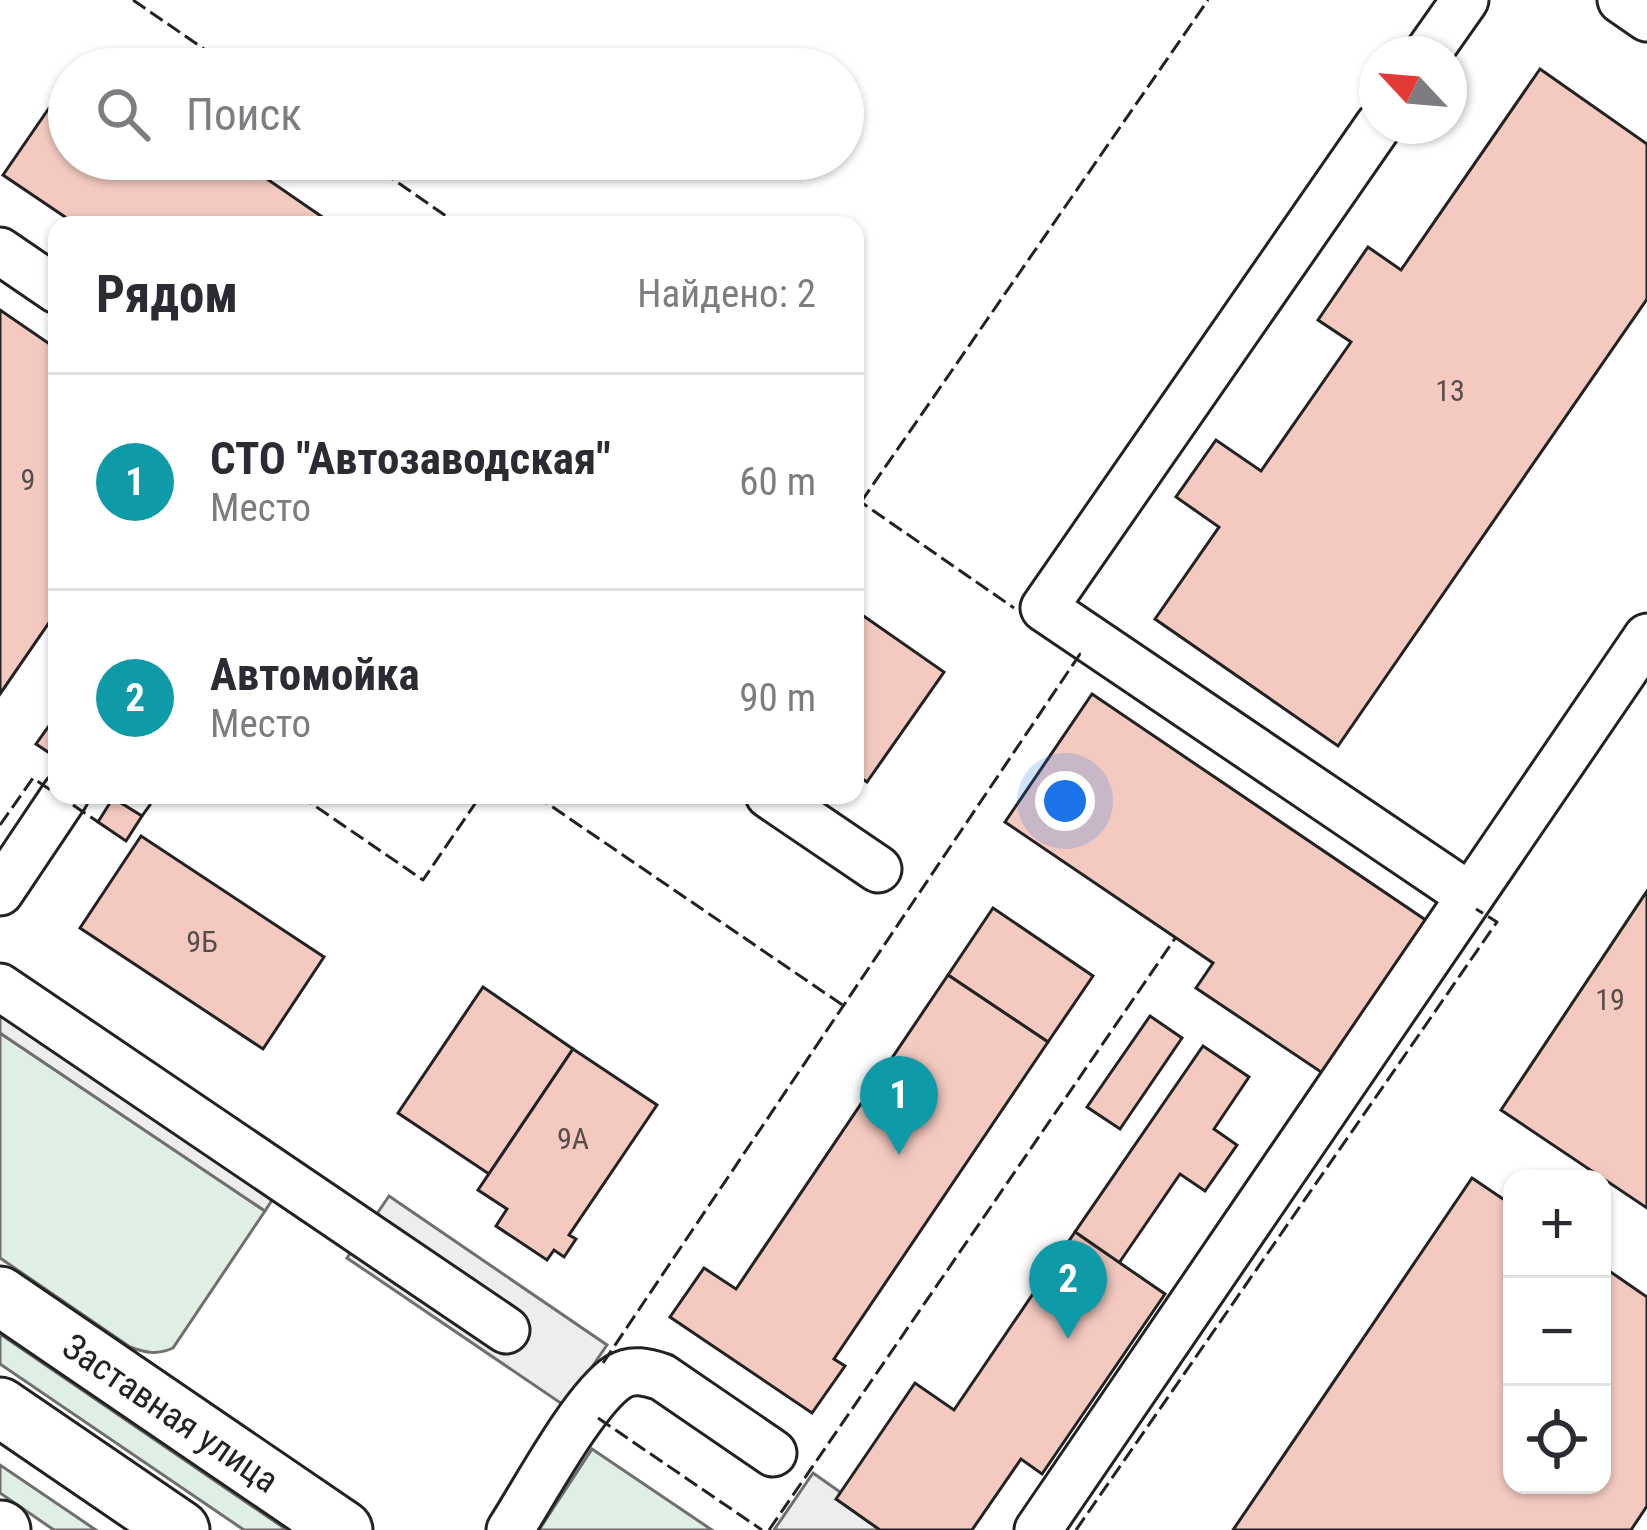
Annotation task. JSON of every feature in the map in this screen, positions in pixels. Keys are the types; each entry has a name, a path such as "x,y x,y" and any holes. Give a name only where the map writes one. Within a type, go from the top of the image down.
{"main road":[{"name":"Заставная улица","path":"0,1296 343,1530"},
{"path":"0,1407 180,1530"}],"street":[{"path":"1440,36 1465,0"},
{"path":"1621,0 1647,18"},
{"path":"1366,144 1045,608 1470,896"},
{"path":"0,251 48,284"},
{"path":"1038,1530 1647,637"},
{"path":"0,892 59,804"},
{"path":"782,804 878,869"},
{"path":"0,986 506,1330"},
{"path":"510,1530 586,1410 620,1375 642,1371 662,1377 772,1453"}],"green space":[{"path":"0,1033 265,1211 173,1348 151,1352 130,1347 0,1258"},
{"path":"0,1334 287,1530 244,1530 0,1364"},
{"path":"592,1449 712,1530 539,1530"},
{"path":"0,1465 96,1530 54,1530 0,1493"}],"shaded area":[{"path":"0,986 285,1180 265,1211 0,1033"},
{"path":"389,1196 607,1345 565,1406 347,1258"},
{"path":"813,1473 894,1530 774,1530"}],"building":[{"path":"1540,69 1647,144 1647,299 1338,746 1155,619 1219,527 1176,497 1216,440 1261,471 1351,342 1318,320 1368,247 1401,270"},
{"path":"48,110 48,180 269,180 321,216 64,216 3,175"},
{"path":"0,310 48,343 48,624 0,694"},
{"path":"864,616 944,672 867,782 864,780"},
{"path":"1092,694 1433,925 1330,1078 1196,988 1213,963 1005,822"},
{"path":"48,727 48,752 36,744"},
{"path":"109,804 123,804 142,816 126,841 98,822"},
{"path":"141,836 324,957 263,1049 80,928"},
{"path":"1647,891 1647,1208 1611,1184 1611,1170 1590,1170 1501,1110"},
{"path":"993,908 1093,976 1048,1042 948,975"},
{"path":"948,975 1048,1042 834,1359 845,1366 812,1413 670,1317 704,1268 736,1289"},
{"path":"483,987 573,1049 489,1174 398,1113"},
{"path":"1150,1016 1182,1038 1120,1129 1087,1107"},
{"path":"1203,1046 1249,1077 1214,1129 1237,1145 1205,1191 1180,1174 1119,1263 1075,1232"},
{"path":"573,1049 657,1105 569,1235 576,1239 564,1257 554,1250 547,1260 496,1226 507,1209 478,1190"},
{"path":"1472,1178 1503,1199 1503,1494 1611,1494 1611,1272 1647,1297 1647,1506 1631,1530 1233,1530"},
{"path":"1075,1232 1165,1294 1042,1474 1021,1459 972,1530 880,1530 836,1499 915,1383 954,1410"}],"fence":[{"path":"133,0 203,48"},
{"path":"864,498 1208,0"},
{"path":"394,180 446,216"},
{"path":"864,504 1014,608"},
{"path":"603,1363 1080,654 1083,656"},
{"path":"0,825 33,778 48,788"},
{"path":"142,816 151,804"},
{"path":"312,804 423,880 475,804"},
{"path":"548,804 844,1006"},
{"path":"73,805 98,822"},
{"path":"1076,1530 1497,922 1476,909"},
{"path":"769,1530 1176,937"},
{"path":"598,1418 762,1530"}],"place":[{"name":"СТО \"Автозаводская\"","path":"899,1155"},
{"name":"Автомойка","path":"1068,1339"}]}
